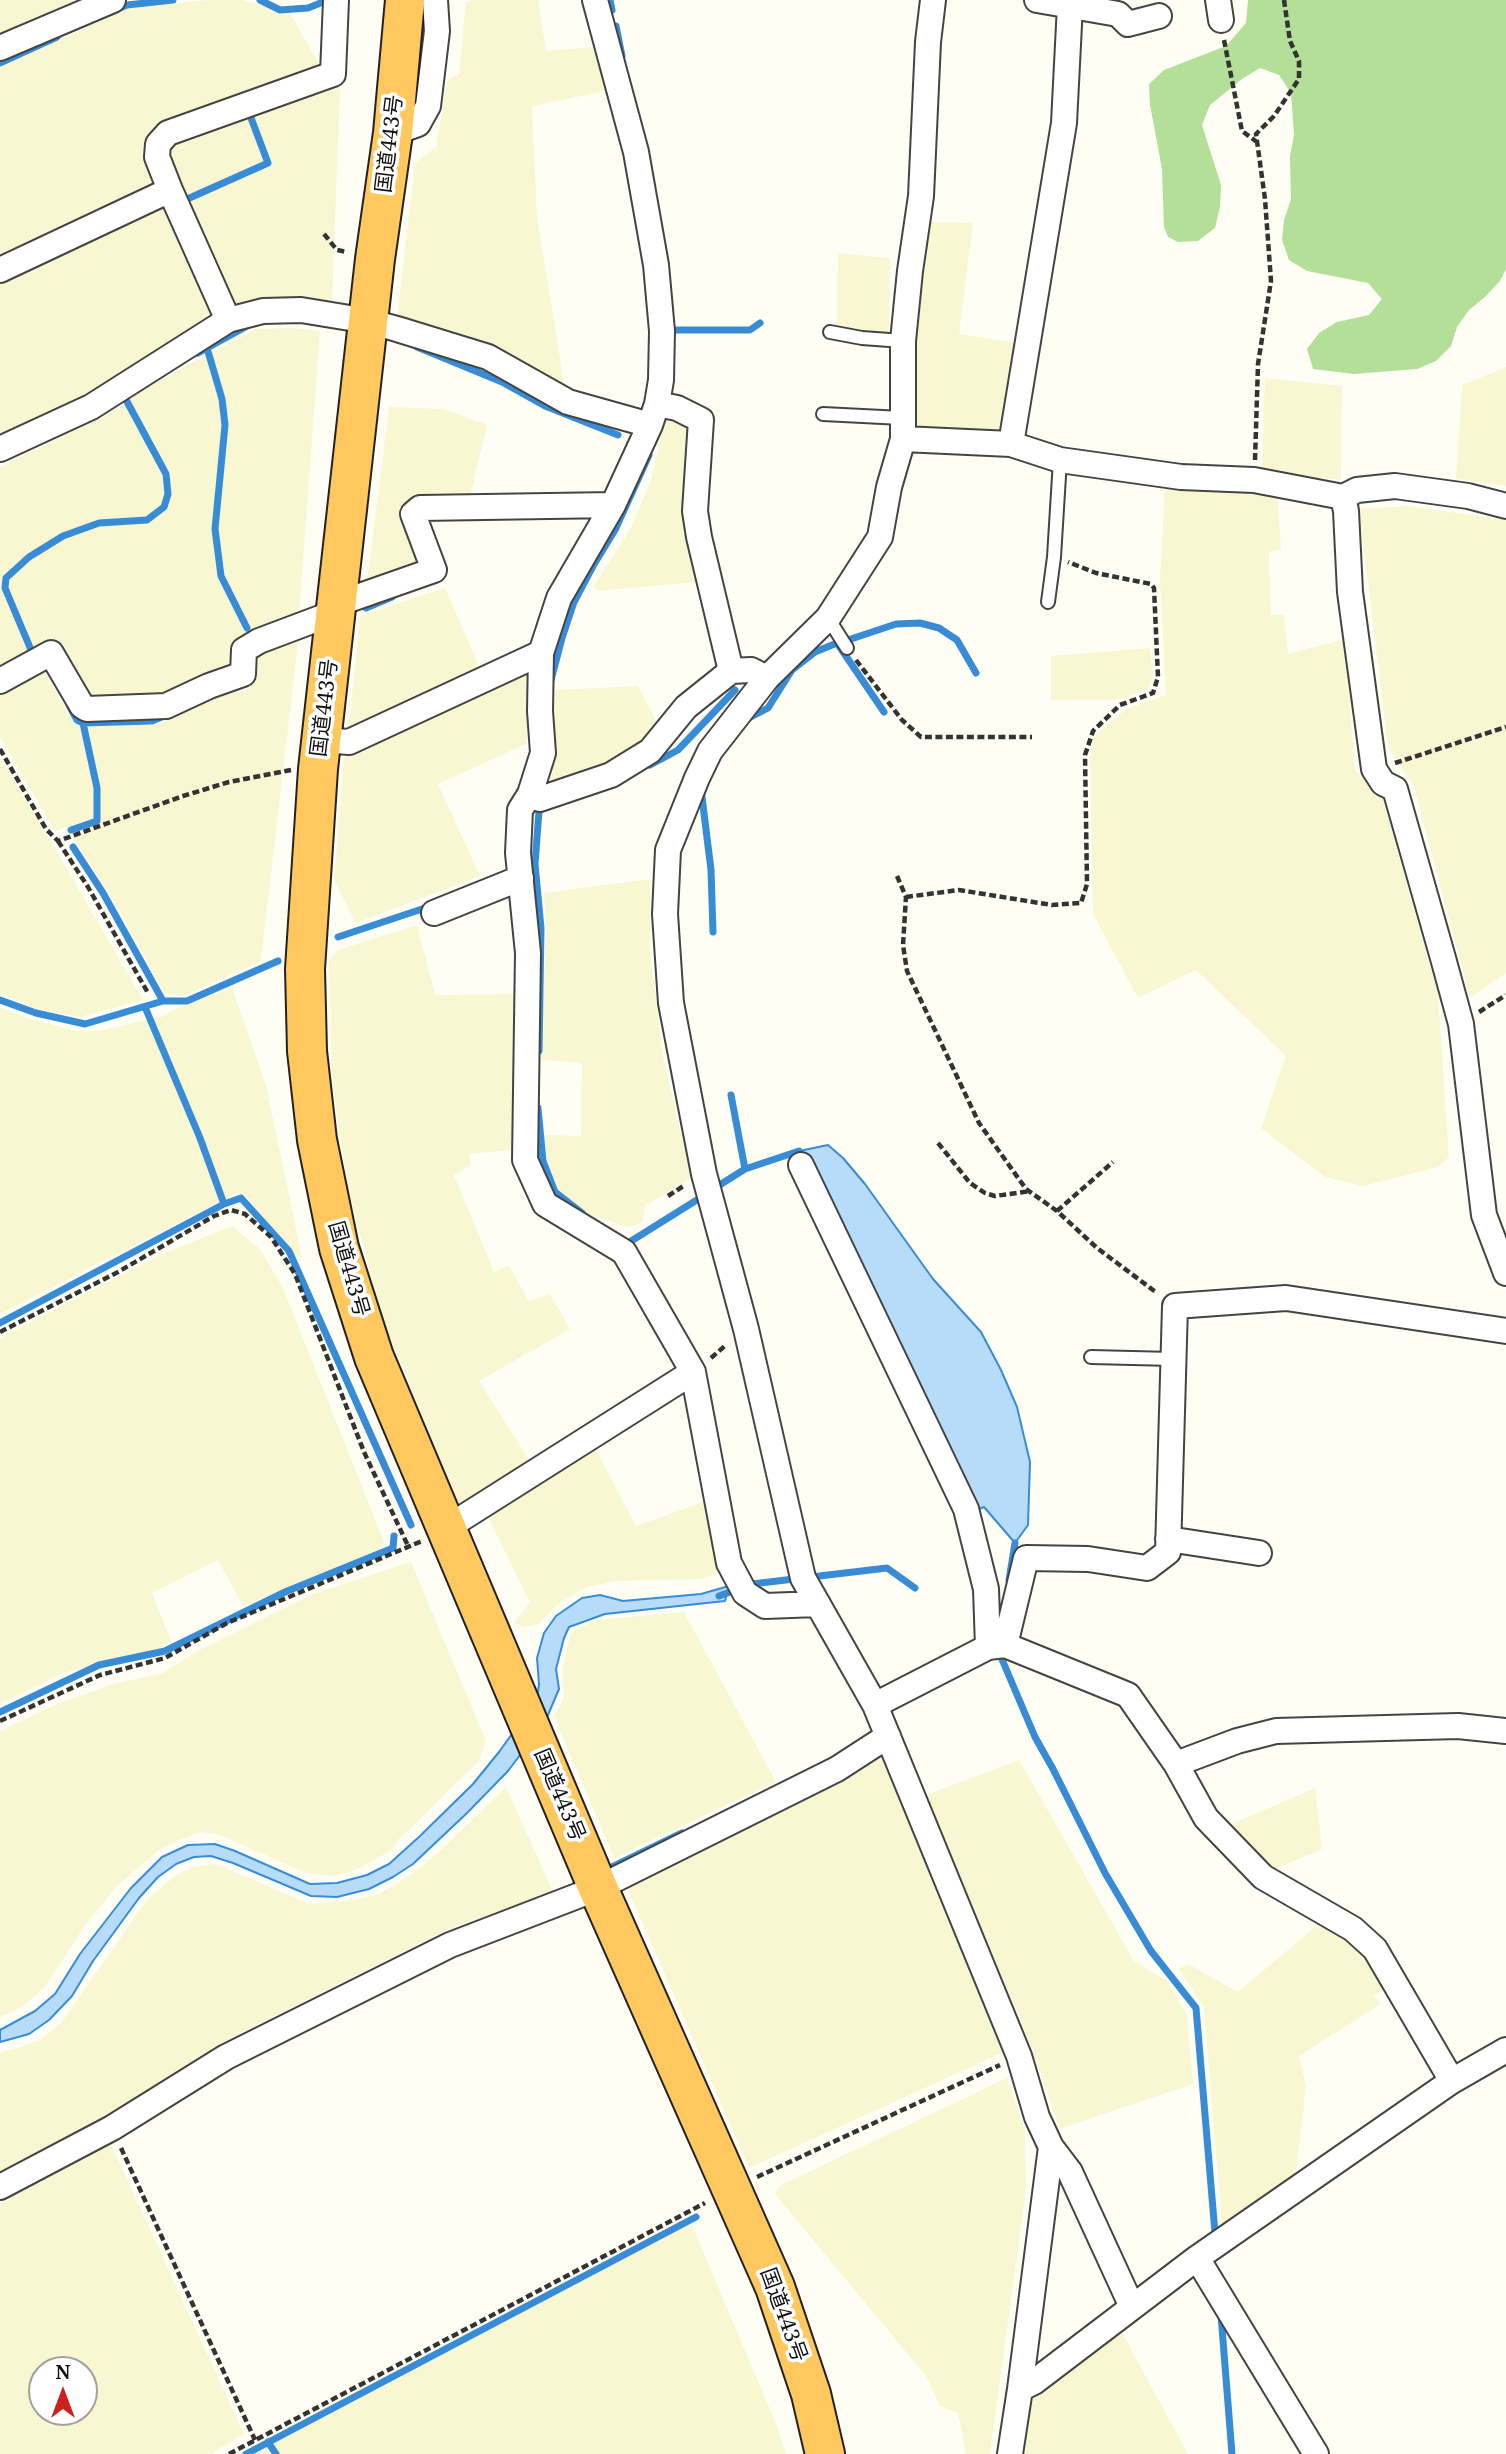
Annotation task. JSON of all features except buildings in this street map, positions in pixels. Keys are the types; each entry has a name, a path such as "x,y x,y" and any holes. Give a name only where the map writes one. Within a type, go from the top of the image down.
{"highway":[{"name":"国道443号","path":"405,0 393,133 368,321 320,755 304,969 307,1051 317,1140 339,1248 374,1357 444,1529 598,1888 775,2287 811,2394 825,2454"}],"street":[{"path":"0,48 113,0"},
{"path":"228,320 170,190 157,157 158,144 168,133 333,74 336,0"},
{"path":"393,133 418,124 428,106 437,32 435,0"},
{"path":"595,0 636,152 656,265 662,331 661,380 654,415 613,505 559,598 541,653 542,753 530,794 520,810 518,853 528,953 525,1160 545,1204 624,1252 693,1372 729,1563 745,1593 765,1606 818,1604"},
{"path":"933,0 928,42 921,196 903,341 903,428 880,537 833,625 767,678 710,751 697,778 668,850 665,914 671,1003 704,1174 746,1329 803,1578 875,1705 1019,2056 1037,2117 1051,2147 1070,2172 1132,2306"},
{"path":"1037,0 1070,5 1120,7 1128,24 1159,16"},
{"path":"1011,444 1065,123 1070,5"},
{"path":"0,270 170,190"},
{"path":"0,449 91,407 228,320 262,311 301,310 368,321 488,357 568,402 654,415 677,408 701,420 695,511 698,537 731,671"},
{"path":"903,428 1011,444 1060,460 1181,477 1254,480 1343,497 1357,490 1395,486 1468,496 1506,506"},
{"path":"1343,497 1350,592 1374,769 1383,783 1395,789 1461,1024 1485,1215 1506,1273"},
{"path":"0,681 51,653 82,706 87,709 166,706 243,674 244,650 259,640 434,570 413,514 420,508 613,505"},
{"path":"320,755 541,653"},
{"path":"530,794 540,800 611,775 650,751 686,707 731,671 751,670 767,678"},
{"path":"434,913 521,878"},
{"path":"801,1165 966,1509 997,1646"},
{"path":"875,1705 997,1646 1026,1558 1088,1559 1147,1567 1168,1552 1175,1306 1286,1298 1506,1331"},
{"path":"444,1529 693,1372"},
{"path":"1168,1539 1259,1553"},
{"path":"997,1646 1128,1695 1176,1764 1206,1818 1263,1877 1353,1929 1375,1949 1452,2081"},
{"path":"1176,1764 1237,1741 1276,1731 1458,1727 1506,1731"},
{"path":"0,2187 112,2128 226,2057 450,1945 598,1888 837,1769 888,1736"},
{"path":"1020,2389 1034,2382 1197,2258 1452,2081 1506,2050"},
{"path":"1010,2454 1051,2147"},
{"path":"1197,2258 1316,2454"}],"lane":[{"path":"830,332 903,341"},
{"path":"823,414 903,428"},
{"path":"1048,602 1054,557 1060,460"},
{"path":"833,625 847,648"},
{"path":"1091,1357 1173,1359"}],"path":[{"path":"1254,480 1258,364 1271,281 1256,134 1275,116 1299,79 1299,61 1290,41 1284,0"},
{"path":"1219,10 1242,131 1258,142"},
{"path":"906,897 960,890 1052,905 1081,903 1087,884 1085,755 1093,731 1120,705 1153,693 1158,677 1154,588 1151,584 1096,573 1054,557"},
{"path":"847,648 902,720 921,737 1032,737"},
{"path":"1374,769 1506,727"},
{"path":"0,749 46,829 58,841 88,887 148,993"},
{"path":"58,841 183,796 229,782 282,771 320,755"},
{"path":"897,876 906,897 903,945 907,971 979,1123 1026,1189 1057,1211 1097,1248 1175,1306"},
{"path":"939,1143 970,1183 985,1194 995,1196 1030,1191"},
{"path":"1057,1211 1113,1162"},
{"path":"0,1332 118,1272 214,1216 231,1210 245,1214 271,1237 295,1275 364,1451 409,1548"},
{"path":"693,1372 746,1329"},
{"path":"0,1721 100,1675 164,1658 227,1623 409,1548 444,1529"},
{"path":"229,2454 732,2189 1019,2056"},
{"path":"112,2128 255,2440"}],"green space":[{"path":"0,0 98,0 0,46"},
{"path":"241,0 260,4 278,14 291,15 323,71 163,129 161,185 0,264 0,68 130,7"},
{"path":"538,0 546,51 593,47 606,91 532,106 537,215 565,390 397,319 415,163 436,147 448,80 459,74 466,2"},
{"path":"1248,0 1506,0 1506,269 1500,281 1469,310 1457,327 1451,346 1436,361 1417,369 1354,374 1313,369 1307,349 1319,333 1337,322 1369,315 1382,299 1368,283 1307,271 1289,260 1282,240 1284,220 1291,199 1290,156 1294,135 1291,93 1279,75 1260,68 1210,105 1202,125 1221,185 1215,228 1198,241 1178,242 1168,237 1164,227 1162,169 1150,105 1149,84 1164,70 1226,46 1246,23"},
{"path":"334,82 340,86 332,306 236,313 165,157 172,140"},
{"path":"168,206 217,321 86,401 0,442 0,285"},
{"path":"926,222 973,223 959,334 1018,343 1002,436 918,432 912,425 913,305"},
{"path":"838,253 890,258 889,335 837,327"},
{"path":"294,328 320,331 299,616 238,664 165,703 89,706 54,645 0,673 0,467 120,408 130,396 256,329"},
{"path":"1506,367 1506,486 1456,479 1462,385"},
{"path":"1265,378 1342,386 1341,480 1262,470"},
{"path":"389,407 444,409 487,425 469,501 421,499 429,566 366,590"},
{"path":"665,421 691,424 690,511 697,582 597,591 594,586 631,528 651,480"},
{"path":"1165,483 1277,490 1281,549 1269,552 1271,615 1284,615 1288,654 1345,639 1355,770 1382,796 1438,994 1449,1157 1438,1167 1363,1186 1325,1177 1261,1128 1286,1056 1196,970 1138,998 1093,914 1090,756 1096,734 1126,709 1166,695 1160,581"},
{"path":"1408,506 1506,520 1506,973 1470,998 1414,787 1388,747 1359,509"},
{"path":"445,588 482,673 348,735 360,616"},
{"path":"298,642 261,961 183,996 164,993 120,911 67,827 55,831 0,737 0,691 43,668 72,721 78,726 151,725 164,722 222,695 246,690 256,680 259,654"},
{"path":"1150,648 1153,677 1148,689 1118,700 1051,700 1051,656"},
{"path":"525,669 529,673 526,744 438,784 480,876 356,923 334,880 344,757"},
{"path":"638,686 661,730 635,752 552,786 555,690"},
{"path":"0,757 143,1000 80,1017 37,1009 0,993"},
{"path":"650,879 650,951 663,1056 691,1178 645,1206 643,1222 628,1227 588,1214 560,1192 547,1160 544,1135 581,1136 582,1063 541,1060 546,928 544,893"},
{"path":"417,925 435,995 516,994 513,1150 469,1154 471,1165 454,1175 494,1272 509,1266 529,1301 550,1294 570,1329 479,1381 530,1461 458,1506 383,1319 348,1189 332,1081 329,960 338,950"},
{"path":"232,988 266,1085 302,1258 294,1254 245,1195 232,1195 0,1314 0,1007 30,1019 76,1031 98,1031 161,1017 182,1006"},
{"path":"232,1226 260,1249 283,1288 384,1542 381,1549 243,1606 218,1560 152,1593 171,1641 163,1647 63,1673 0,1704 0,1338 162,1254"},
{"path":"596,1450 636,1526 703,1502 720,1571 703,1579 615,1581 587,1587 558,1604 539,1624 524,1627 514,1623 530,1602 485,1511"},
{"path":"411,1562 486,1741 479,1761 398,1840 392,1850 356,1870 333,1876 306,1873 220,1835 201,1832 159,1850 116,1887 86,1924 45,1987 22,2007 0,2017 0,1731 59,1703 116,1683 161,1674 199,1650 313,1594"},
{"path":"684,1612 776,1782 614,1858 554,1716 564,1697 562,1670 571,1632 596,1620"},
{"path":"881,1748 1004,2052 749,2168 627,1887"},
{"path":"1019,1760 1134,1961 1166,1980 1187,2015 1193,2084 1059,2129 1032,2048 926,1795"},
{"path":"506,1787 553,1892 444,1931 234,2036 104,2117 0,2173 0,2052 40,2040 61,2023 147,1900 175,1876 191,1867 216,1864 309,1904 354,1900 379,1894 411,1875 441,1850"},
{"path":"1315,1788 1322,1849 1273,1870 1229,1825"},
{"path":"1326,1926 1366,1952 1387,1988 1374,1996 1381,2004 1299,2056 1306,2086 1296,2175 1222,2226 1204,2007 1179,1969 1188,1964 1238,1992 1315,1927"},
{"path":"1007,2078 1025,2130 1026,2190 990,2454 966,2454 958,2413 940,2406 926,2376 775,2194 779,2186"},
{"path":"111,2144 244,2434 210,2454 0,2454 0,2204"},
{"path":"691,2223 777,2426 786,2454 255,2454"},
{"path":"1121,2331 1188,2454 1016,2454 1029,2404 1048,2384"}],"water":[{"path":"828,1145 865,1184 933,1279 981,1332 1001,1370 1017,1407 1030,1462 1028,1525 1015,1543 984,1507 974,1511 799,1151"},
{"path":"729,1586 725,1601 605,1614 569,1627 556,1669 559,1689 545,1722 508,1771 467,1813 413,1864 393,1877 369,1889 337,1897 311,1896 211,1856 194,1857 176,1864 158,1877 139,1898 93,1961 72,1996 49,2020 29,2034 0,2042 0,2030 35,2011 55,1994 80,1954 131,1888 162,1857 188,1845 215,1844 310,1884 337,1883 367,1875 389,1864 420,1836 473,1784 499,1752 537,1699 537,1658 544,1633 556,1616 582,1598 600,1595 623,1601 701,1594"}],"waterway":[{"path":"115,10 127,5 173,0"},
{"path":"260,0 280,10 308,8 328,0"},
{"path":"610,0 612,10"},
{"path":"616,26 622,56"},
{"path":"0,63 57,37"},
{"path":"185,200 268,163 248,110 251,109"},
{"path":"670,330 750,330 760,323"},
{"path":"198,353 249,325"},
{"path":"417,347 502,382 545,406 618,435"},
{"path":"207,348 222,399 225,425 215,529 221,576 247,628"},
{"path":"34,657 5,588 6,578 29,557 63,536 99,523 147,520 164,507 168,494 166,474 124,396"},
{"path":"551,680 574,602 615,530 649,455"},
{"path":"366,608 392,597"},
{"path":"842,642 896,624 920,623 939,628 957,640 976,673"},
{"path":"747,719 768,708 792,670 815,652 837,643 884,712"},
{"path":"650,765 678,750 735,690"},
{"path":"70,707 77,720 83,723 152,721 164,716"},
{"path":"71,830 97,821 97,788 83,723"},
{"path":"701,789 711,870 713,932"},
{"path":"539,1051 541,928 535,864 539,811 545,807"},
{"path":"73,847 103,893 163,1001"},
{"path":"338,937 431,906"},
{"path":"0,1000 36,1013 85,1024 163,1001 187,1001 278,961"},
{"path":"145,1007 200,1138 224,1204"},
{"path":"731,1095 745,1169"},
{"path":"538,1108 543,1161 555,1192 582,1213"},
{"path":"718,1186 745,1169 799,1151"},
{"path":"0,1323 224,1204 241,1198 289,1251 411,1525"},
{"path":"628,1243 700,1198"},
{"path":"0,1712 99,1665 165,1651 285,1592 393,1548 394,1536"},
{"path":"1009,1580 1015,1543"},
{"path":"719,1596 752,1584 887,1568 915,1588"},
{"path":"1001,1657 1035,1737 1105,1873 1151,1951 1196,2008 1215,2233"},
{"path":"612,1867 682,1833"},
{"path":"246,2454 696,2217"},
{"path":"1221,2315 1232,2454"},
{"path":"268,2442 276,2454"}]}
